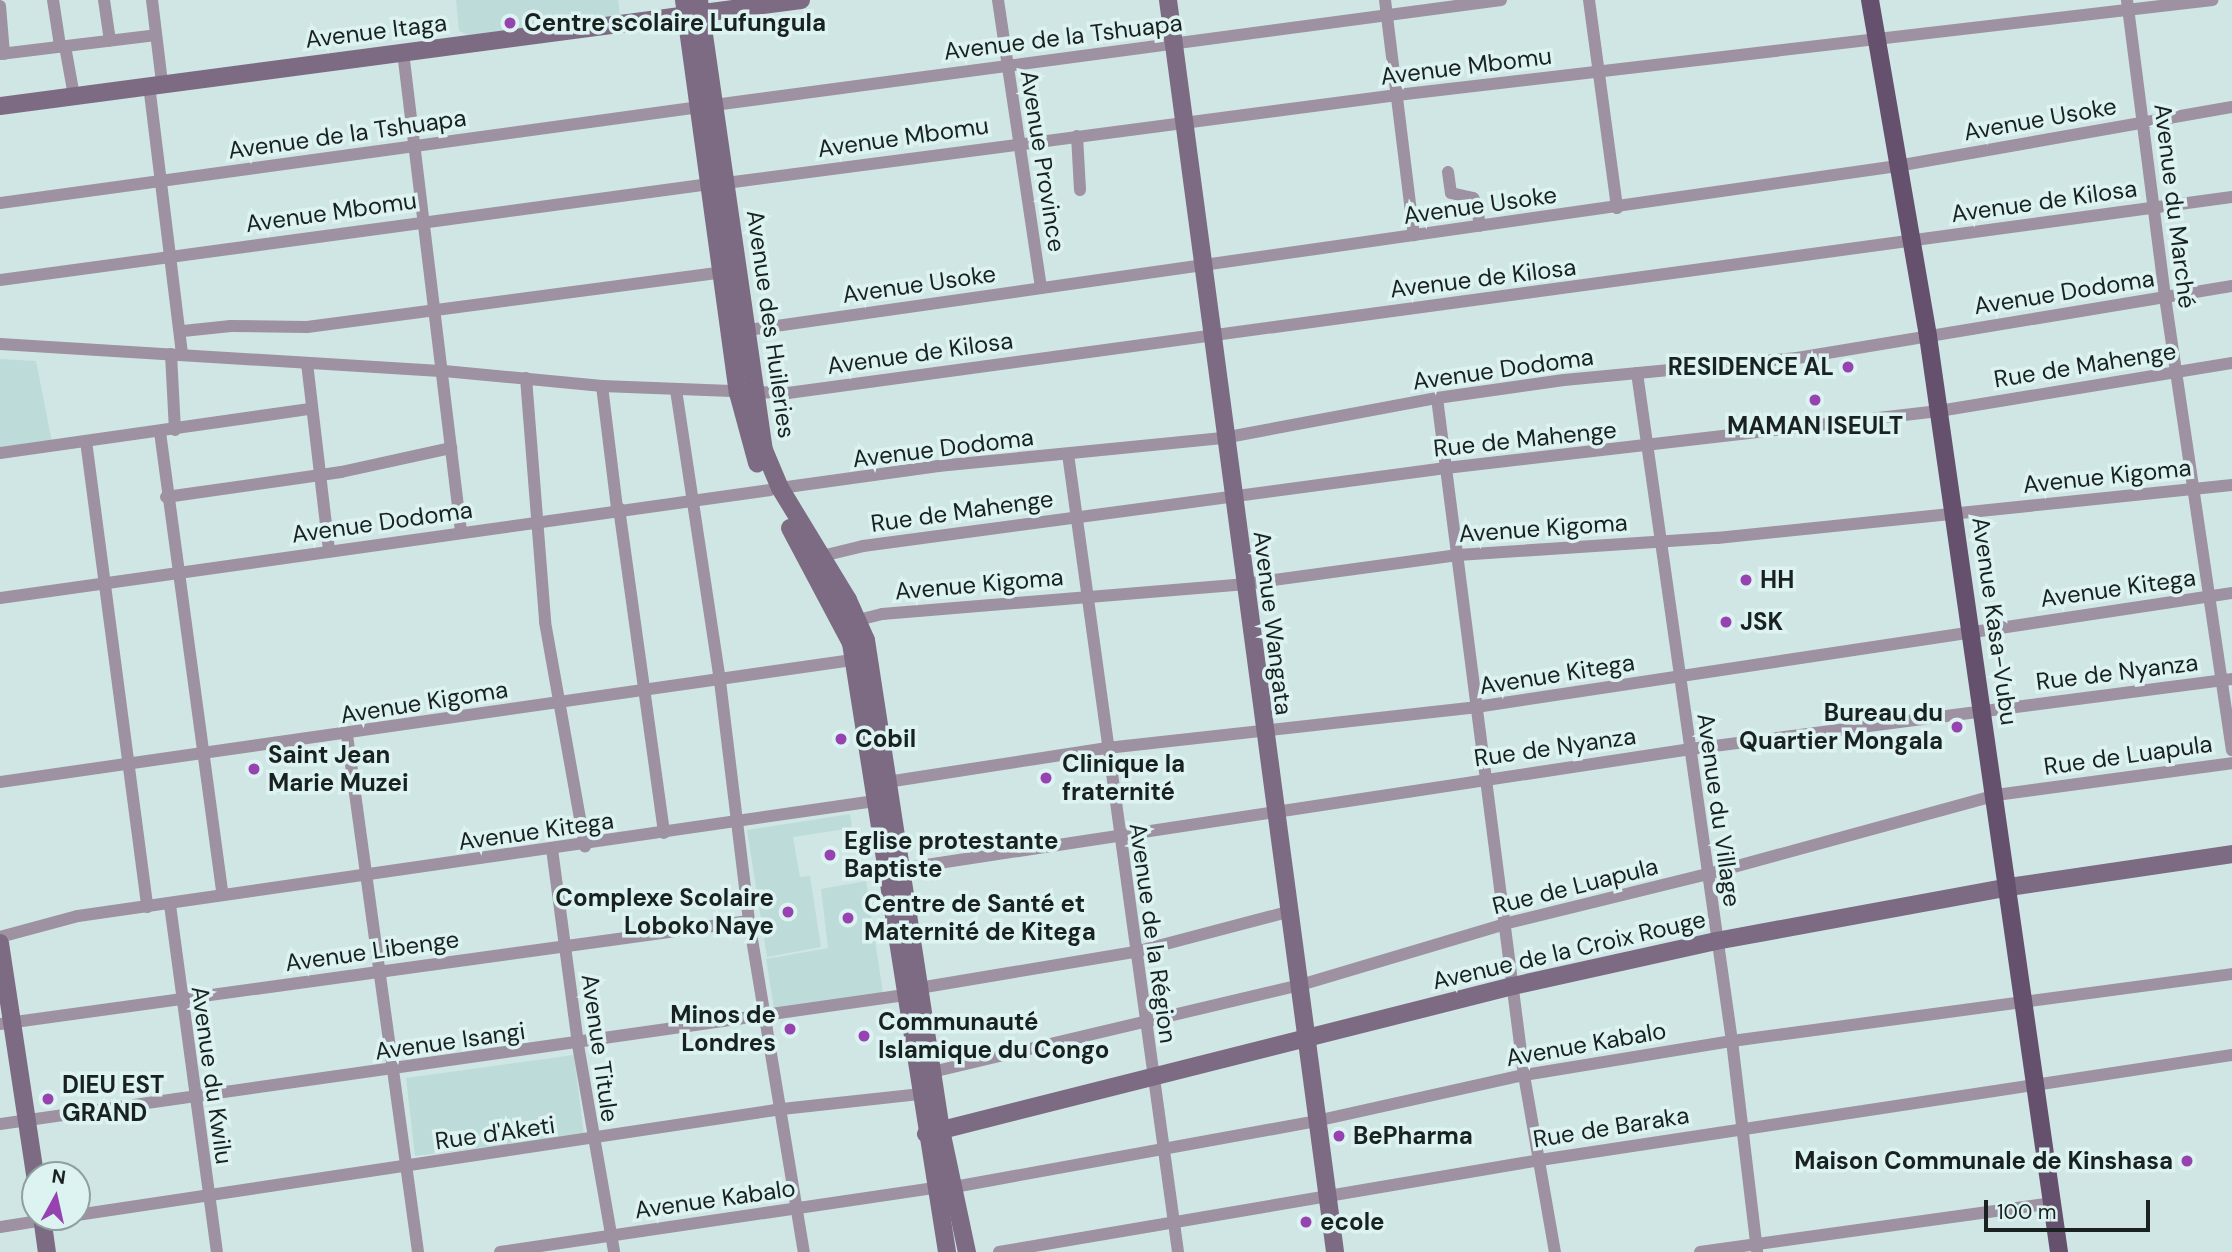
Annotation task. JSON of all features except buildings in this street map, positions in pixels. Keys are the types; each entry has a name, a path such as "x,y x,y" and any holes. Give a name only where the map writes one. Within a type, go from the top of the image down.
{"main road":[{"name":"Avenue Kasa-Vubu","path":"1870,0 1954,512 2037,1082 2059,1252"}],"street":[{"path":"53,0 74,96"},
{"path":"104,0 110,41"},
{"path":"152,0 162,180 183,331 177,354 175,430"},
{"name":"Avenue Itaga","path":"0,106 402,52 693,7 801,0"},
{"name":"Avenue Province","path":"998,0 1017,143 1041,287"},
{"name":"Avenue Wangata","path":"1168,0 1262,733 1335,1252"},
{"path":"1385,0 1414,235"},
{"name":"Avenue de la Tshuapa","path":"0,202 1007,64 1501,0"},
{"path":"1589,0 1617,208"},
{"name":"Avenue Mbomu","path":"0,279 426,220 1397,95 1875,39 2128,6 2212,0"},
{"path":"0,6 2,54 156,36"},
{"name":"Avenue du Marché","path":"2128,6 2165,297 2195,489 2208,597 2226,680 2232,750"},
{"name":"Avenue des Huileries","path":"693,7 740,331 745,393 775,489 862,659 887,782 893,870 912,992 919,1094 934,1132"},
{"path":"402,52 438,311 461,531"},
{"name":"Avenue Usoke","path":"740,331 1897,166 2232,107"},
{"path":"1077,136 1080,190"},
{"path":"1448,172 1451,193 1473,198 1476,203 1480,226"},
{"name":"Avenue des Huileries","path":"718,184 722,272 740,331"},
{"name":"Avenue de Kilosa","path":"0,344 444,371 676,390 745,393 833,388 2232,197"},
{"path":"183,331 231,326 307,327 722,272"},
{"name":"Avenue Dodoma","path":"0,598 618,508 1223,438 1437,398 1637,373 1797,358 2232,286"},
{"path":"307,363 310,409 329,551"},
{"name":"Rue de Mahenge","path":"822,556 863,546 1446,468 1649,447 1938,411 2232,363"},
{"name":"Avenue du Village","path":"1637,373 1732,1041 1757,1248"},
{"path":"526,378 534,522 558,702 585,846"},
{"path":"602,386 664,833"},
{"path":"676,390 720,681 749,922 804,1252"},
{"path":"1437,398 1476,707 1489,778 1508,923 1524,1075 1555,1252"},
{"path":"0,453 310,409"},
{"path":"160,432 166,497 223,895"},
{"path":"86,441 147,907"},
{"path":"166,497 319,474 451,448"},
{"name":"Avenue de la Région","path":"1068,454 1117,836 1178,1252"},
{"name":"Avenue Kigoma","path":"858,620 882,614 1244,584 1458,555 1663,541 2232,485"},
{"name":"Avenue des Huileries","path":"775,489 822,556 858,620 875,801 893,870"},
{"name":"Avenue Kitega","path":"887,782 1107,748 1262,733 1476,707 2232,593"},
{"name":"Avenue Kigoma","path":"0,782 347,735 862,659"},
{"name":"Rue de Nyanza","path":"893,870 1691,748 2226,680"},
{"path":"347,735 396,1069 418,1252"},
{"name":"Rue de Luapula","path":"932,1072 1297,986 1508,923 1708,874 1996,795 2232,763"},
{"name":"Avenue Kitega","path":"0,937 78,916 585,846 875,801"},
{"name":"Avenue Titule","path":"552,849 578,1045 614,1252"},
{"name":"Avenue de la Croix Rouge","path":"934,1132 1304,1041 1513,986 1716,941 2009,887 2232,854"},
{"name":"Avenue du Kwilu","path":"170,905 179,999 217,1252"},
{"name":"Avenue Isangi","path":"0,1125 764,1018 1135,952 1287,912"},
{"name":"Avenue Libenge","path":"6,1023 749,922"},
{"path":"0,943 6,1023 33,1161"},
{"name":"Avenue Kabalo","path":"500,1252 945,1188 1316,1121 1524,1075 1732,1041 2232,974"},
{"name":"Avenue des Huileries","path":"912,992 932,1072 934,1132 945,1188 967,1252"},
{"name":"Rue de Baraka","path":"999,1252 1540,1160 2037,1082 2232,1055"},
{"name":"Rue d'Aketi","path":"91,1213 208,1193 593,1140 782,1109 919,1094"},
{"name":"Avenue des Huileries","path":"945,1188 947,1252"},
{"path":"1700,1252 1757,1248 2052,1203"},
{"path":"0,1227 21,1223"},
{"path":"44,1231 47,1252"}],"shaded area":[{"name":"Centre scolaire Lufungula","path":"456,0 618,0 620,15 468,35 459,31"},
{"path":"0,359 36,361 52,442 0,449"},
{"name":"Complexe Scolaire Loboko Naye","path":"850,814 852,828 793,837 800,877 810,876 821,947 767,957 747,830"},
{"name":"Centre de Santé et Maternité de Kitega","path":"866,881 883,993 774,1008 766,959 828,948 821,889"},
{"path":"574,1055 584,1135 415,1156 406,1078"}],"place":[{"name":"Centre scolaire Lufungula","path":"510,23"},
{"name":"RESIDENCE AL","path":"1848,367"},
{"name":"MAMAN ISEULT","path":"1815,400"},
{"name":"HH","path":"1746,580"},
{"name":"JSK","path":"1726,622"},
{"name":"Bureau du Quartier Mongala","path":"1957,727"},
{"name":"Cobil","path":"841,739"},
{"name":"Saint Jean Marie Muzei","path":"254,769"},
{"name":"Clinique la fraternité","path":"1046,778"},
{"name":"Eglise protestante Baptiste","path":"830,855"},
{"name":"Complexe Scolaire Loboko Naye","path":"788,912"},
{"name":"Centre de Santé et Maternité de Kitega","path":"848,918"},
{"name":"Minos de Londres","path":"790,1029"},
{"name":"Communauté Islamique du Congo","path":"864,1036"},
{"name":"DIEU EST GRAND","path":"48,1099"},
{"name":"BePharma","path":"1339,1136"},
{"name":"Maison Communale de Kinshasa","path":"2187,1161"},
{"name":"ecole","path":"1306,1222"}]}
